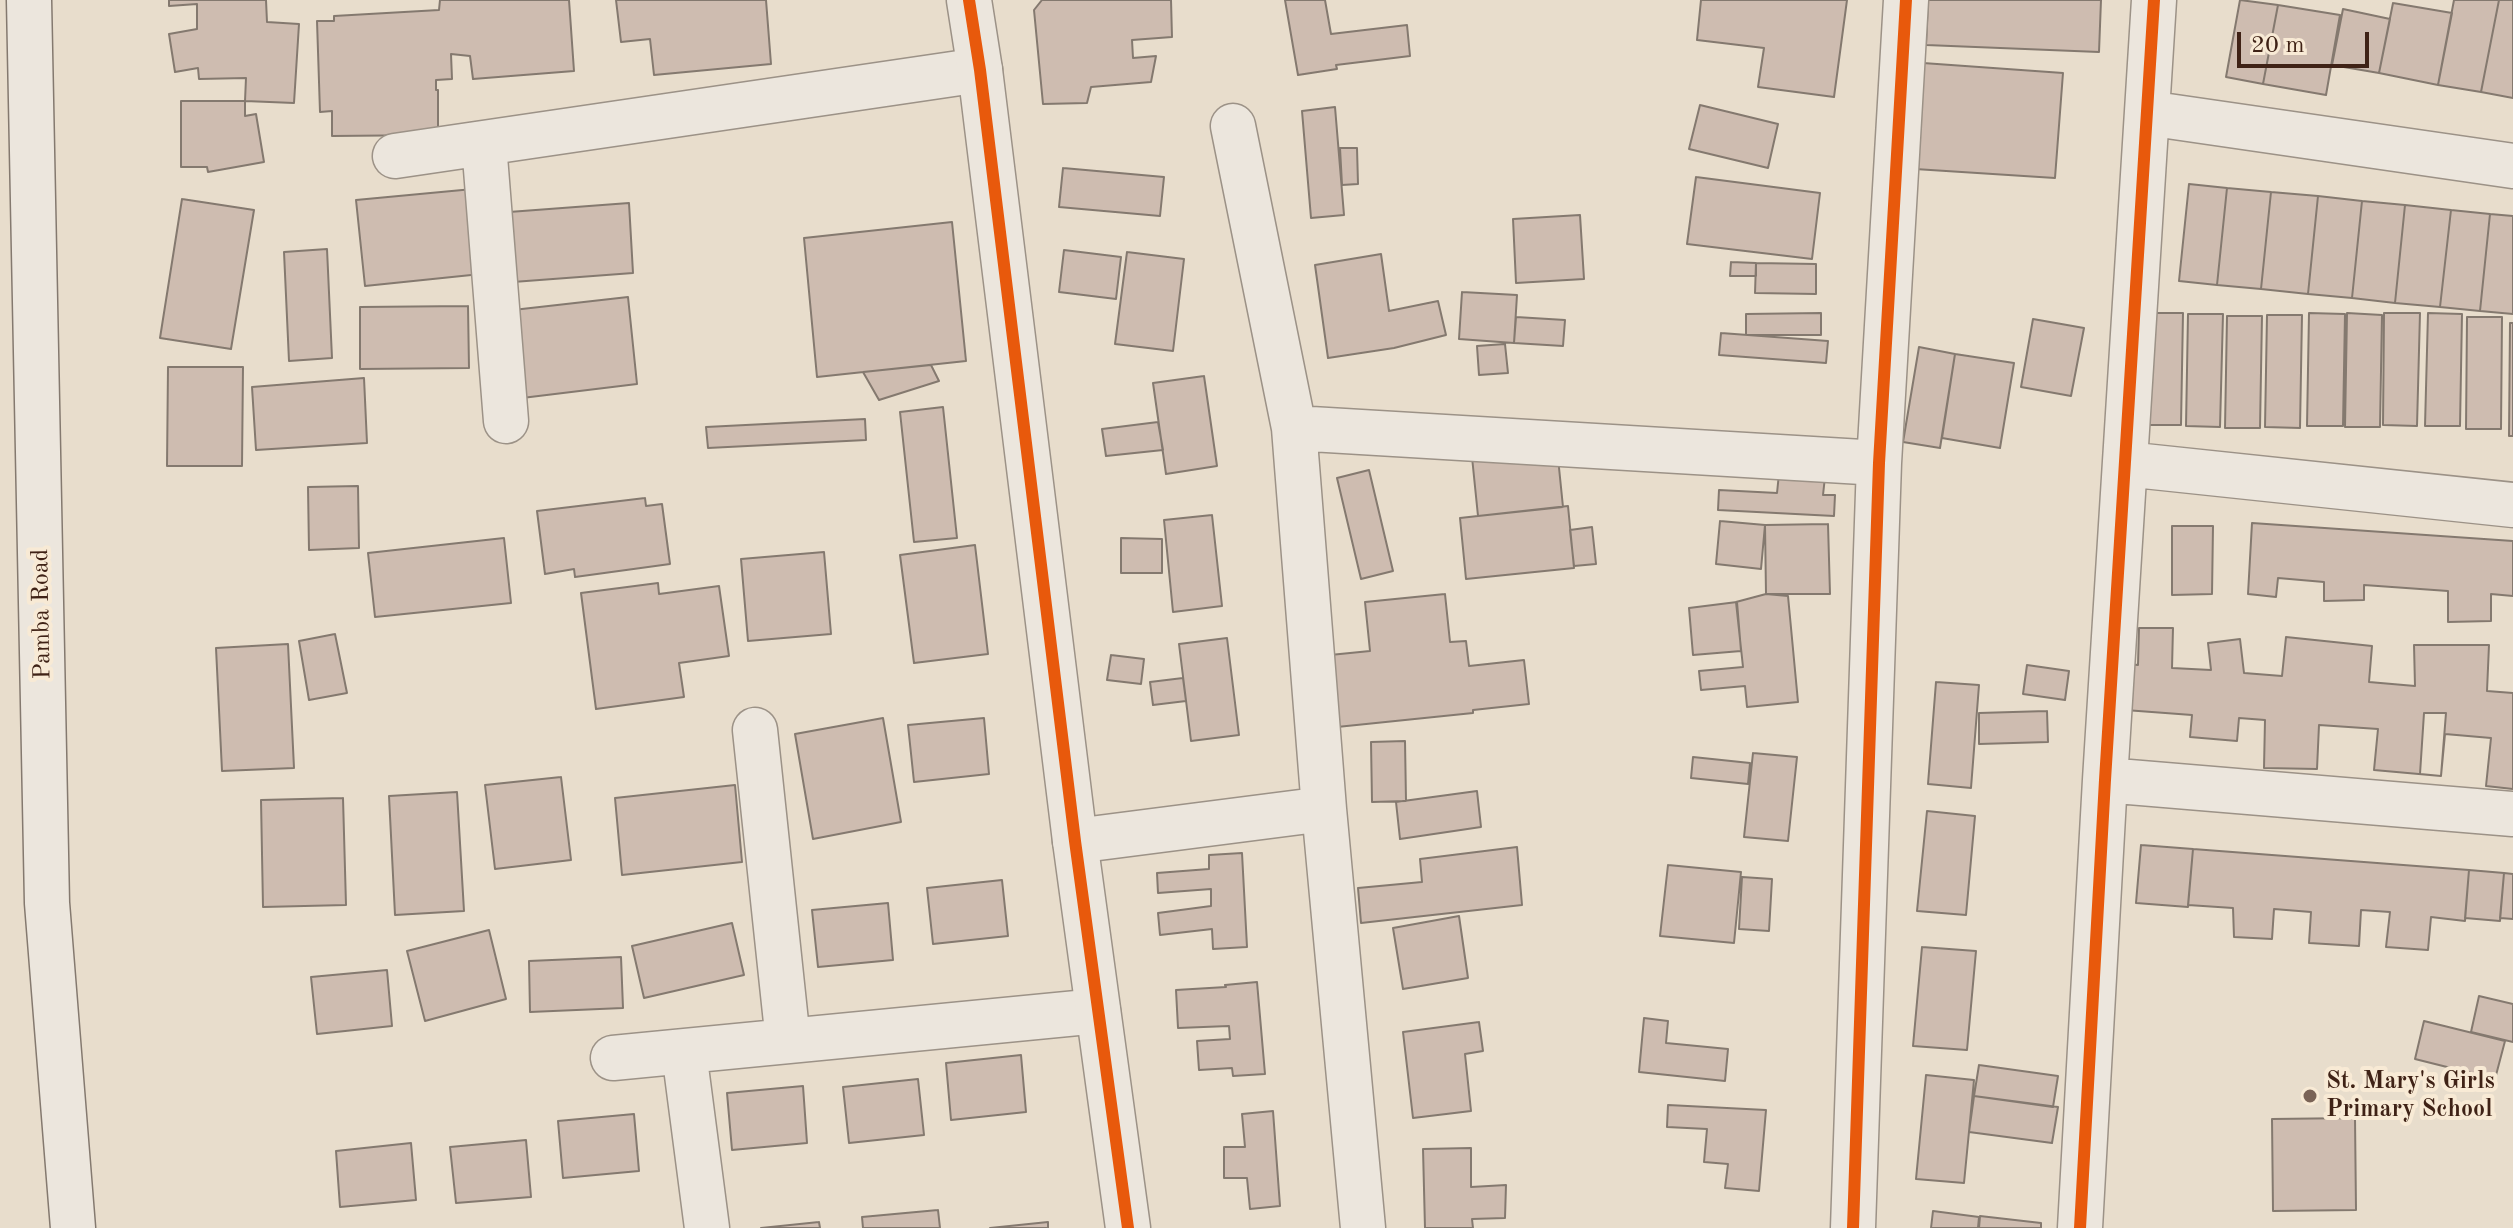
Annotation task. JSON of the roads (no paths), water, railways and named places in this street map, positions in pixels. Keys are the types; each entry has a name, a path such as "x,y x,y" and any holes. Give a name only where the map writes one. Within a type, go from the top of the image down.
{"street":[{"name":"Pamba Road","path":"29,0 47,903 73,1228"},
{"path":"969,0 1075,841 1128,1228"},
{"path":"1853,1228 1879,463 1906,0"},
{"path":"2080,1228 2154,0"},
{"path":"395,156 980,70"},
{"path":"2147,113 2513,166"},
{"path":"1233,126 1294,428 1324,809 1363,1228"},
{"path":"484,144 506,421"},
{"path":"1294,428 1879,463"},
{"path":"2125,464 2513,505"},
{"path":"755,730 788,1041"},
{"path":"2105,780 2513,814"},
{"path":"1075,841 1324,809"},
{"path":"613,1058 1098,1011"},
{"path":"684,1052 707,1228"}],"place":[{"name":"St. Mary's Girls Primary School","path":"2310,1096"}]}
